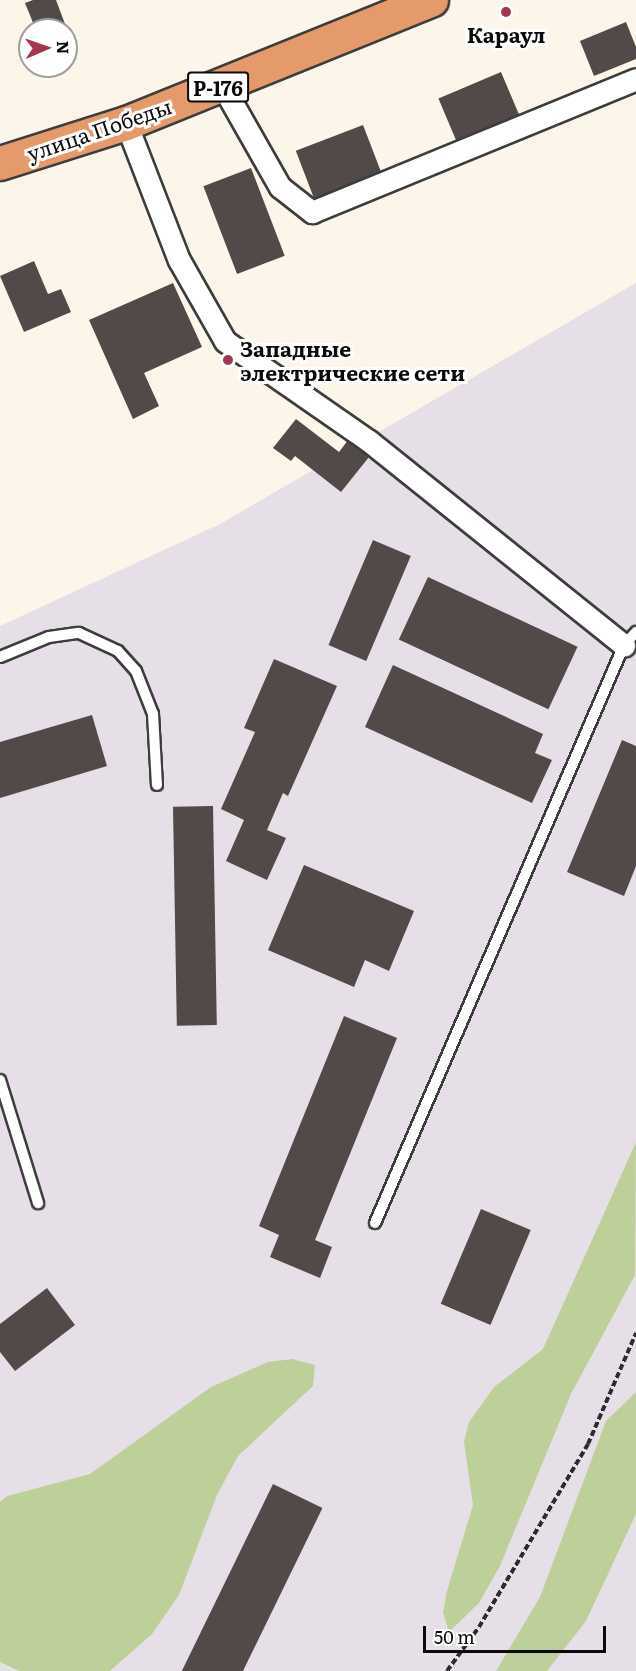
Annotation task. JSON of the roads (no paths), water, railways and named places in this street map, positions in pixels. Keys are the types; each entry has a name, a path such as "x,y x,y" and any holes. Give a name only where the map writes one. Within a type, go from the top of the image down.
{"highway":[{"name":"улица Победы","path":"0,163 126,123 431,0"}],"street":[{"path":"222,85 280,188 312,212 636,80"},
{"path":"126,123 179,260 225,340 369,441 630,638"}],"lane":[{"path":"0,657 49,637 80,633 118,651 136,671 153,714 157,785"},
{"path":"375,1223 630,638"},
{"path":"0,1080 38,1203"}],"place":[{"name":"Караул","path":"506,12"},
{"name":"Западные электрические сети","path":"228,360"}]}
